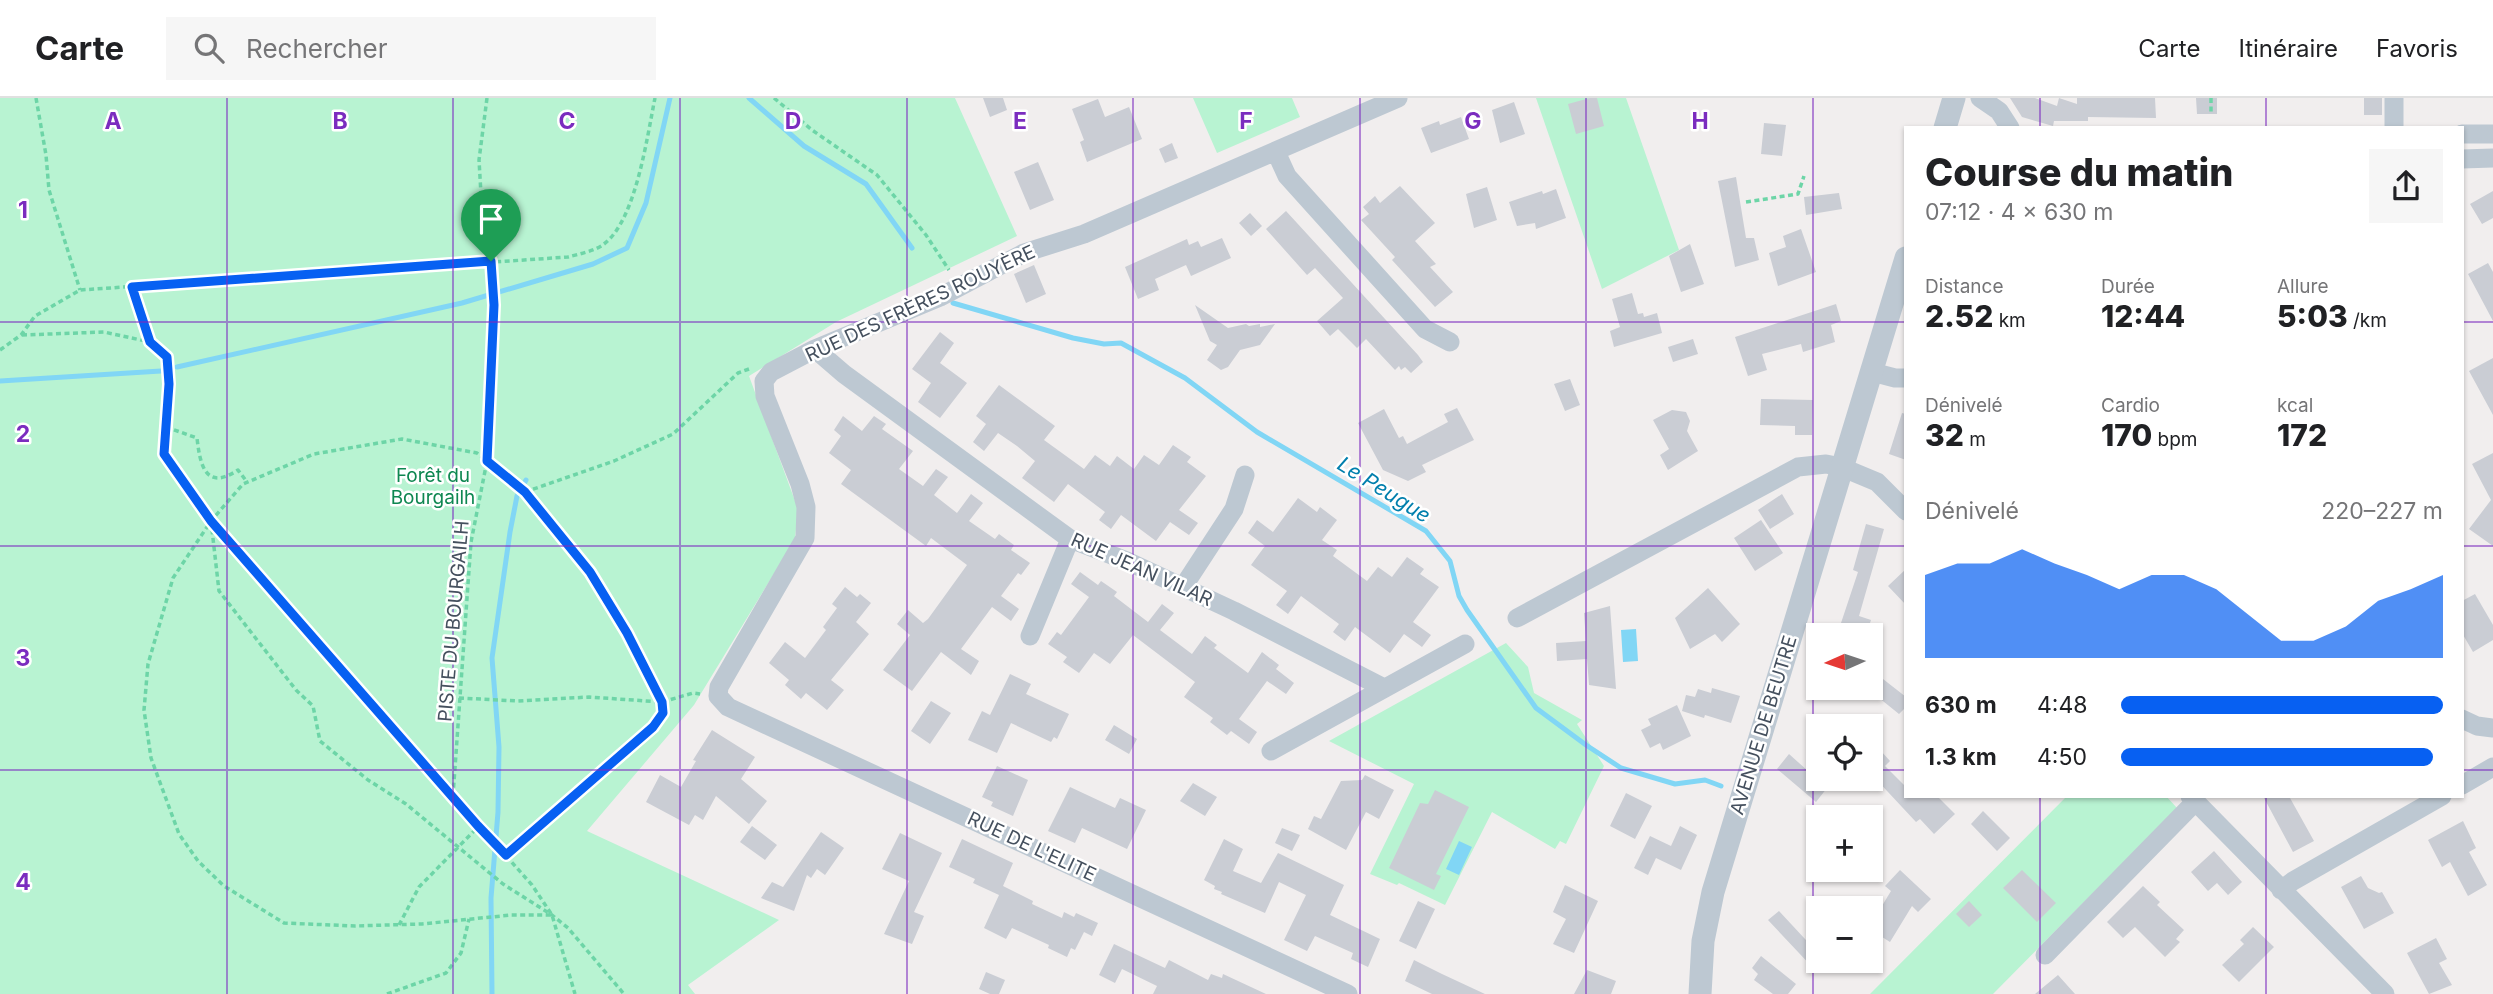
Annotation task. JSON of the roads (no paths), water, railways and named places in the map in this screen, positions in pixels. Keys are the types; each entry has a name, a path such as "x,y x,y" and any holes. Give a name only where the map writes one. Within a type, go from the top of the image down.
{"street":[{"name":"RUE DES FRÈRES ROUYÈRE","path":"718,696 719,687 805,538 806,507 800,484 765,396 764,381 771,372 815,349 959,287 1024,253 1084,234 1398,98"},
{"path":"1946,126 1954,98"},
{"path":"1980,98 1999,111 2009,126"},
{"path":"2394,98 2395,126"},
{"path":"2464,134 2493,134"},
{"path":"1276,152 1287,176 1425,329 1450,342"},
{"path":"2464,159 2493,158"},
{"name":"AVENUE DE BEUTRE","path":"1700,994 1703,941 1713,892 1904,265"},
{"name":"RUE JEAN VILAR","path":"815,349 844,374 1070,539 1127,561 1234,611 1384,688"},
{"path":"1871,372 1904,378"},
{"path":"1517,618 1798,467 1826,464 1841,467 1877,482 1904,509"},
{"path":"1183,587 1234,509 1245,475"},
{"path":"1030,636 1070,539"},
{"path":"1271,751 1465,644"},
{"name":"RUE DE L'ELITE","path":"718,696 728,707 1348,994"},
{"path":"2464,720 2477,726 2493,728"},
{"path":"2464,784 2493,767"},
{"path":"2281,890 2438,798"},
{"path":"2045,955 2192,799 2385,994"}],"water":[{"path":"1636,629 1638,661 1623,662 1621,630"},
{"path":"1459,841 1472,847 1459,875 1446,869"}],"waterway":[{"path":"177,367 462,303 593,264 627,248 646,203 670,98"},
{"name":"Le Peugue","path":"749,98 804,146 866,184 912,248"},
{"name":"Le Peugue","path":"953,303 1073,338 1104,344 1121,343 1185,378 1257,432 1426,531 1450,561 1459,596 1467,610 1536,708 1621,768 1675,784 1705,780 1721,786"},
{"path":"0,381 161,371"},
{"path":"492,994 491,898 498,812 499,747 492,658 510,532 517,496 526,480"}],"park label":[{"name":"Forêt du Bourgailh","path":"433,486"}]}
